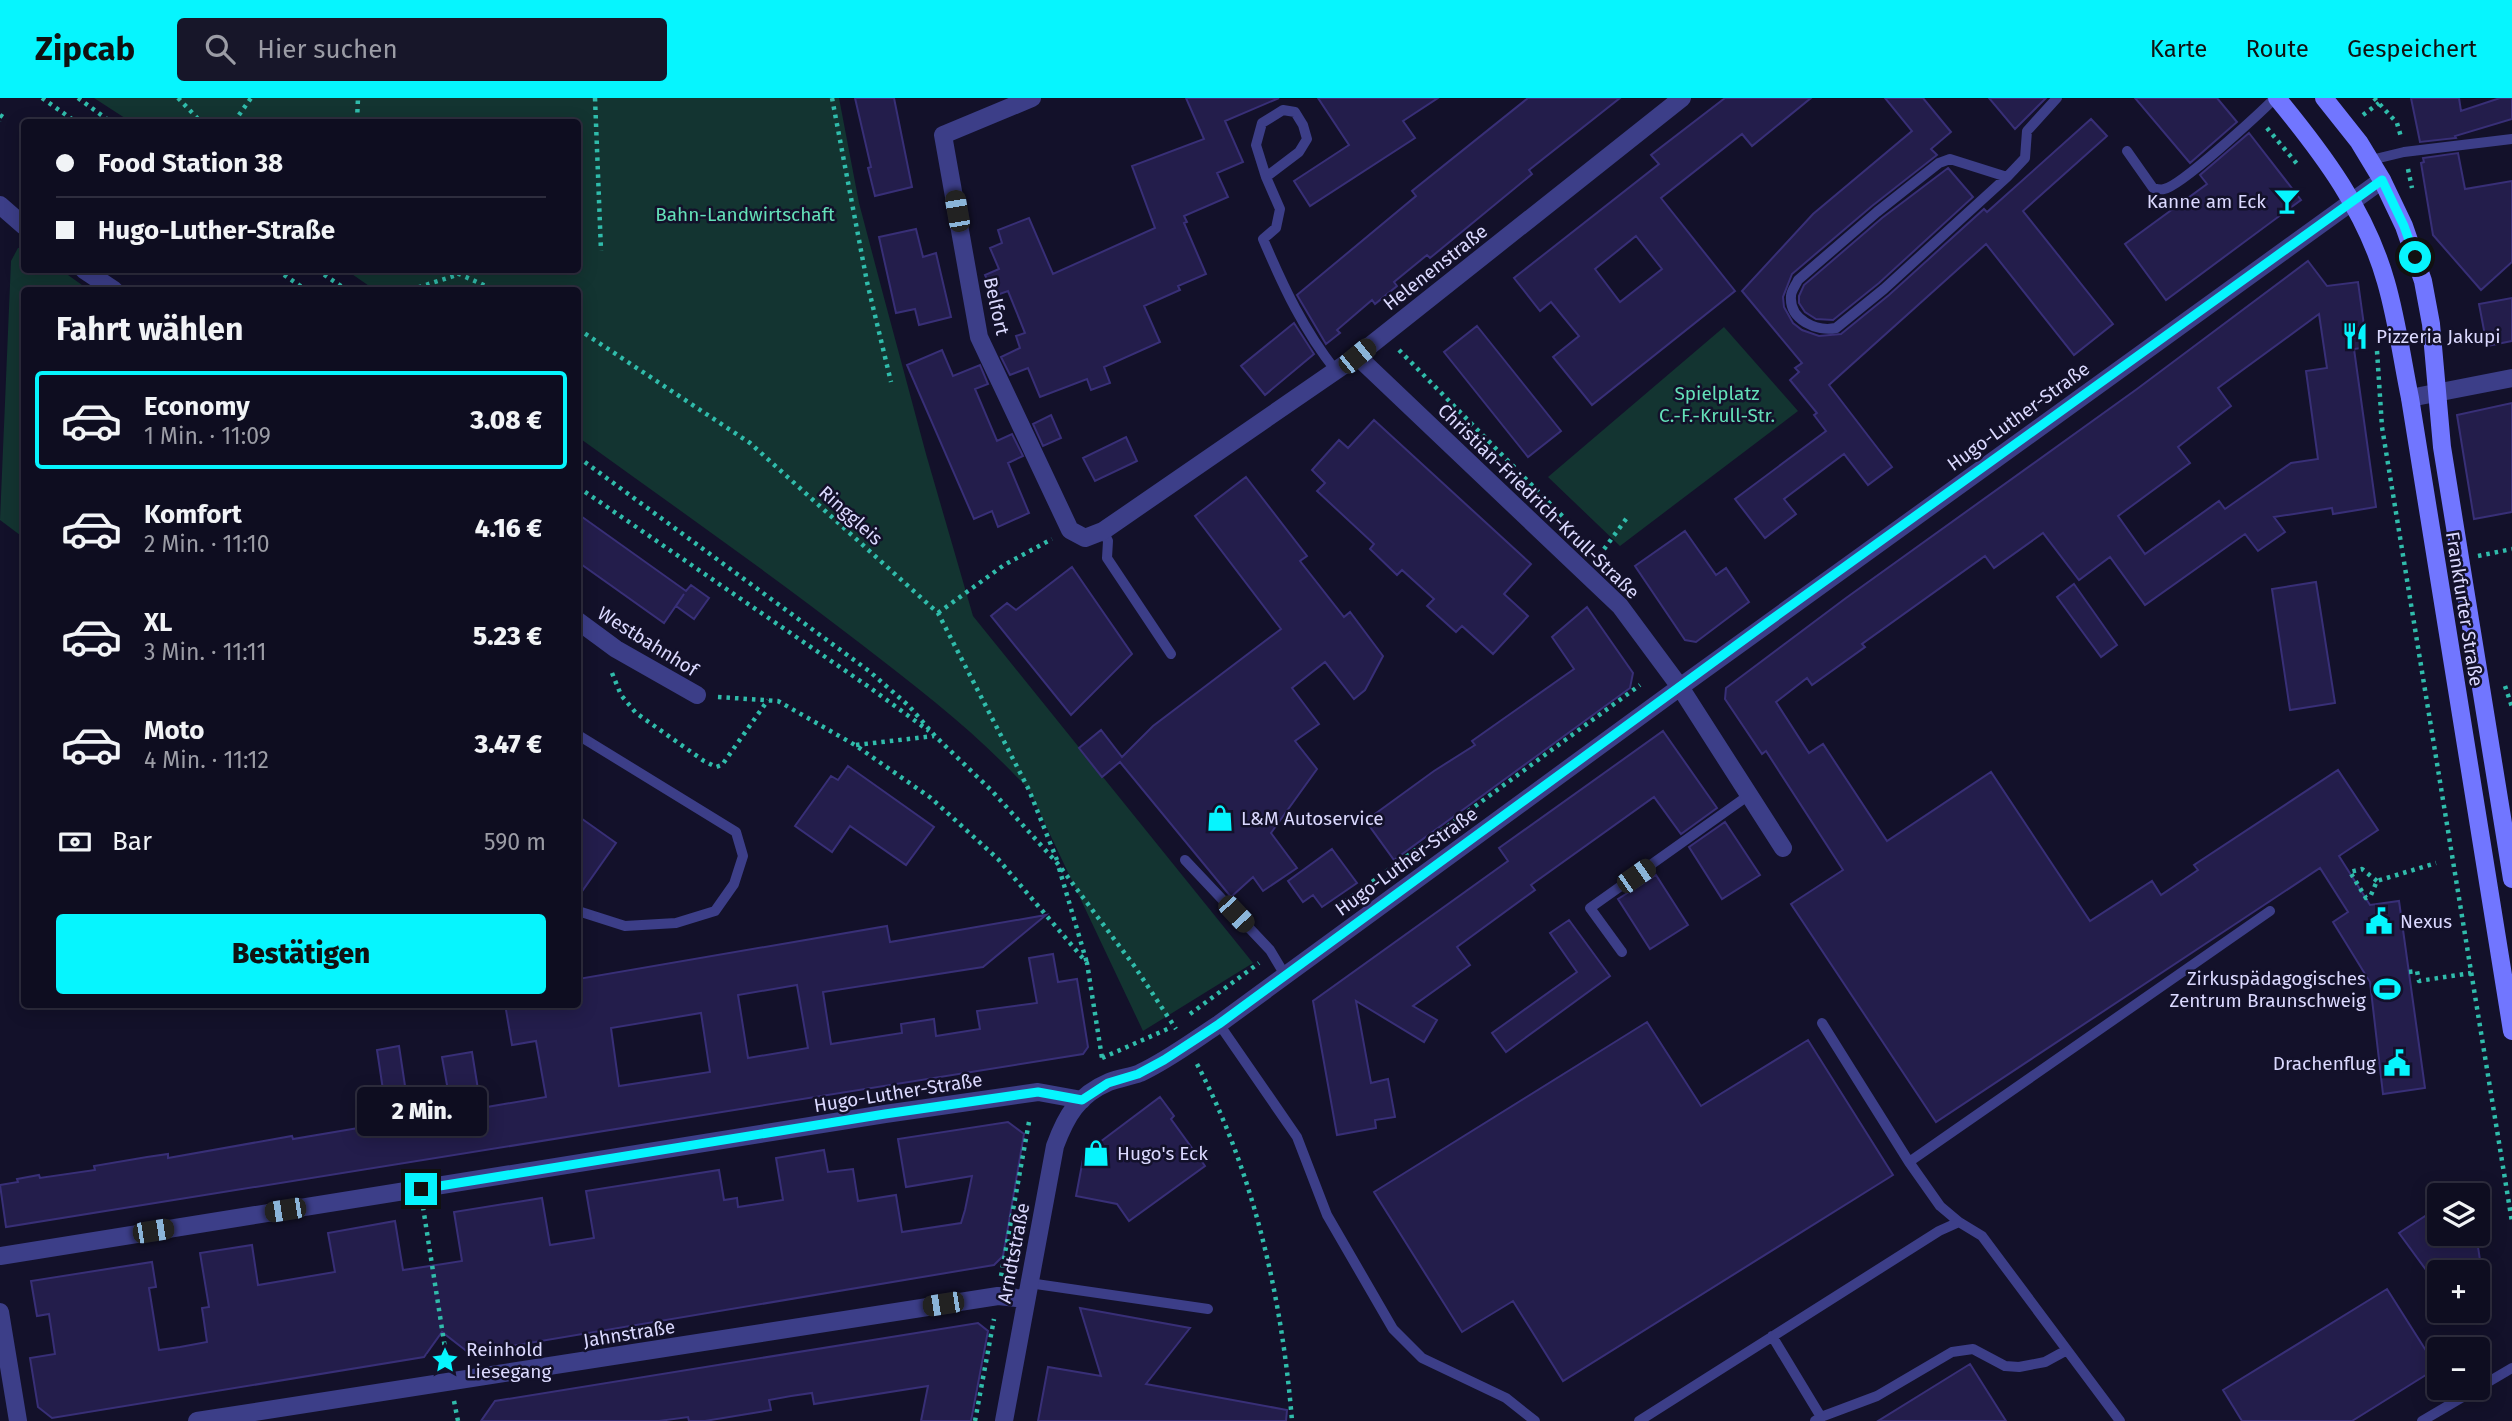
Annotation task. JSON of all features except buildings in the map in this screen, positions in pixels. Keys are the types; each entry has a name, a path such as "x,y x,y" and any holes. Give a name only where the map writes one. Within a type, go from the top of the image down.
{"main road":[{"name":"Frankfurter Straße","path":"2276,98 2317,147 2352,201 2375,249 2386,282 2410,398 2512,1031"},
{"name":"Frankfurter Straße","path":"2323,98 2371,160 2382,180 2404,226 2423,281 2431,324 2436,393 2461,570 2512,879"}],"street":[{"name":"Belfort","path":"1032,98 943,135 979,337 1070,530"},
{"name":"Helenenstraße","path":"1103,531 1357,356 1682,98"},
{"name":"Hugo-Luther-Straße","path":"0,1256 871,1116 1038,1092 1082,1100 1108,1083 1138,1074 1219,1024 2382,180"},
{"path":"0,205 21,223"},
{"path":"88,273 110,287"},
{"name":"Christian-Friedrich-Krull-Straße","path":"1357,356 1602,588 1619,606 1680,687"},
{"path":"2410,398 2512,377"},
{"path":"1070,530 1085,538 1103,531"},
{"name":"Westbahnhof","path":"581,623 616,649 697,695"},
{"path":"1680,687 1783,848"},
{"name":"Arndtstraße","path":"1004,1421 1055,1146 1064,1120 1082,1100"},
{"name":"Jahnstraße","path":"197,1421 1027,1291"},
{"path":"0,1312 18,1421"}],"lane":[{"path":"2007,177 1950,159 1940,163 1877,212 1798,281 1790,295 1793,309 1805,324 1828,330 1836,328 1884,289 2007,177 2025,158 2027,131 2057,98"},
{"path":"2127,151 2153,188 2164,190 2210,156 2276,98"},
{"path":"1266,177 1299,152 1307,139 1295,112 1283,110 1262,123 1256,145 1266,177 1280,209 1276,228 1263,239 1287,296 1315,344 1336,371"},
{"path":"2371,160 2404,152 2512,139"},
{"path":"1103,531 1108,541 1107,558 1171,654"},
{"path":"581,737 736,832 743,856 734,884 715,911 677,923 625,926 581,912"},
{"path":"1622,952 1590,908 1749,795"},
{"path":"1185,860 1272,954 1285,975"},
{"path":"1909,1162 2270,911"},
{"path":"1822,1023 1909,1162 1940,1206 1982,1236 2120,1421"},
{"path":"1219,1024 1297,1137 1327,1215 1393,1329 1422,1358 1506,1398 1535,1421"},
{"path":"1639,1421 1940,1231 1959,1222"},
{"path":"1027,1291 1208,1309"},
{"path":"1772,1336 1818,1419 1877,1396 1952,1352 1973,1349 2005,1366 2019,1367 2046,1362 2067,1350"},
{"path":"2423,1421 2512,1368"}],"path":[{"path":"42,98 72,119"},
{"path":"78,98 107,119"},
{"path":"178,98 198,119"},
{"path":"236,119 251,98"},
{"path":"357,119 358,98"},
{"path":"595,98 601,251"},
{"path":"832,98 867,282 891,382"},
{"path":"2377,100 2397,123 2404,152"},
{"path":"0,114 3,117 0,121"},
{"path":"282,273 302,287"},
{"path":"322,273 342,287"},
{"path":"419,287 460,274 488,287"},
{"name":"Ringgleis","path":"581,331 750,443 938,613 1029,790 1058,864"},
{"path":"1384,335 1573,527"},
{"path":"2376,345 2382,428 2512,1222"},
{"path":"581,459 869,671 909,706 1058,864 1135,967 1187,1046 1217,1107 1255,1209 1279,1315 1292,1421"},
{"path":"581,488 869,687 935,736"},
{"path":"1599,556 1629,515"},
{"path":"938,613 1004,565 1070,530"},
{"path":"1590,546 1606,562"},
{"path":"2477,556 2512,549"},
{"path":"608,666 621,695 636,713 716,767 722,765 768,700"},
{"path":"1334,909 1640,685"},
{"path":"697,695 778,701 855,746 931,798 998,859 1087,962"},
{"path":"855,746 935,736"},
{"path":"2377,881 2362,869 2350,872 2366,898 2371,895 2377,881 2435,863"},
{"path":"1058,864 1087,962 1108,1083"},
{"path":"1185,1018 1272,954"},
{"path":"2409,972 2417,971 2419,981 2471,973"},
{"path":"1102,1058 1174,1026"},
{"path":"975,1421 1030,1122"},
{"path":"421,1189 451,1382"}],"green space":[{"name":"Bahn-Landwirtschaft","path":"94,98 839,98 859,203 926,454 973,616 1253,963 1143,1031 1029,790 948,713 906,679 581,439 581,287 371,287 350,273 581,273 581,119 126,119"},
{"path":"18,248 21,248 21,273 65,273 85,287 21,287 21,536 0,520 11,261"},
{"name":"Spielplatz C.-F.-Krull-Str.","path":"1724,327 1798,411 1620,546 1548,477"}],"place":[{"name":"Kanne am Eck","path":"2287,201"},
{"name":"Pizzeria Jakupi","path":"2355,336"},
{"name":"L&M Autoservice","path":"1220,818"},
{"name":"Nexus","path":"2379,921"},
{"name":"Zirkuspädagogisches Zentrum Braunschweig","path":"2387,989"},
{"name":"Drachenflug","path":"2397,1063"},
{"name":"Hugo's Eck","path":"1096,1153"},
{"name":"Reinhold Liesegang","path":"445,1360"}],"route":[{"path":"421,1189 1038,1092 1082,1100 1108,1083 1138,1074 1219,1024 1768,622 2382,180 2396,207 2415,257"}]}
